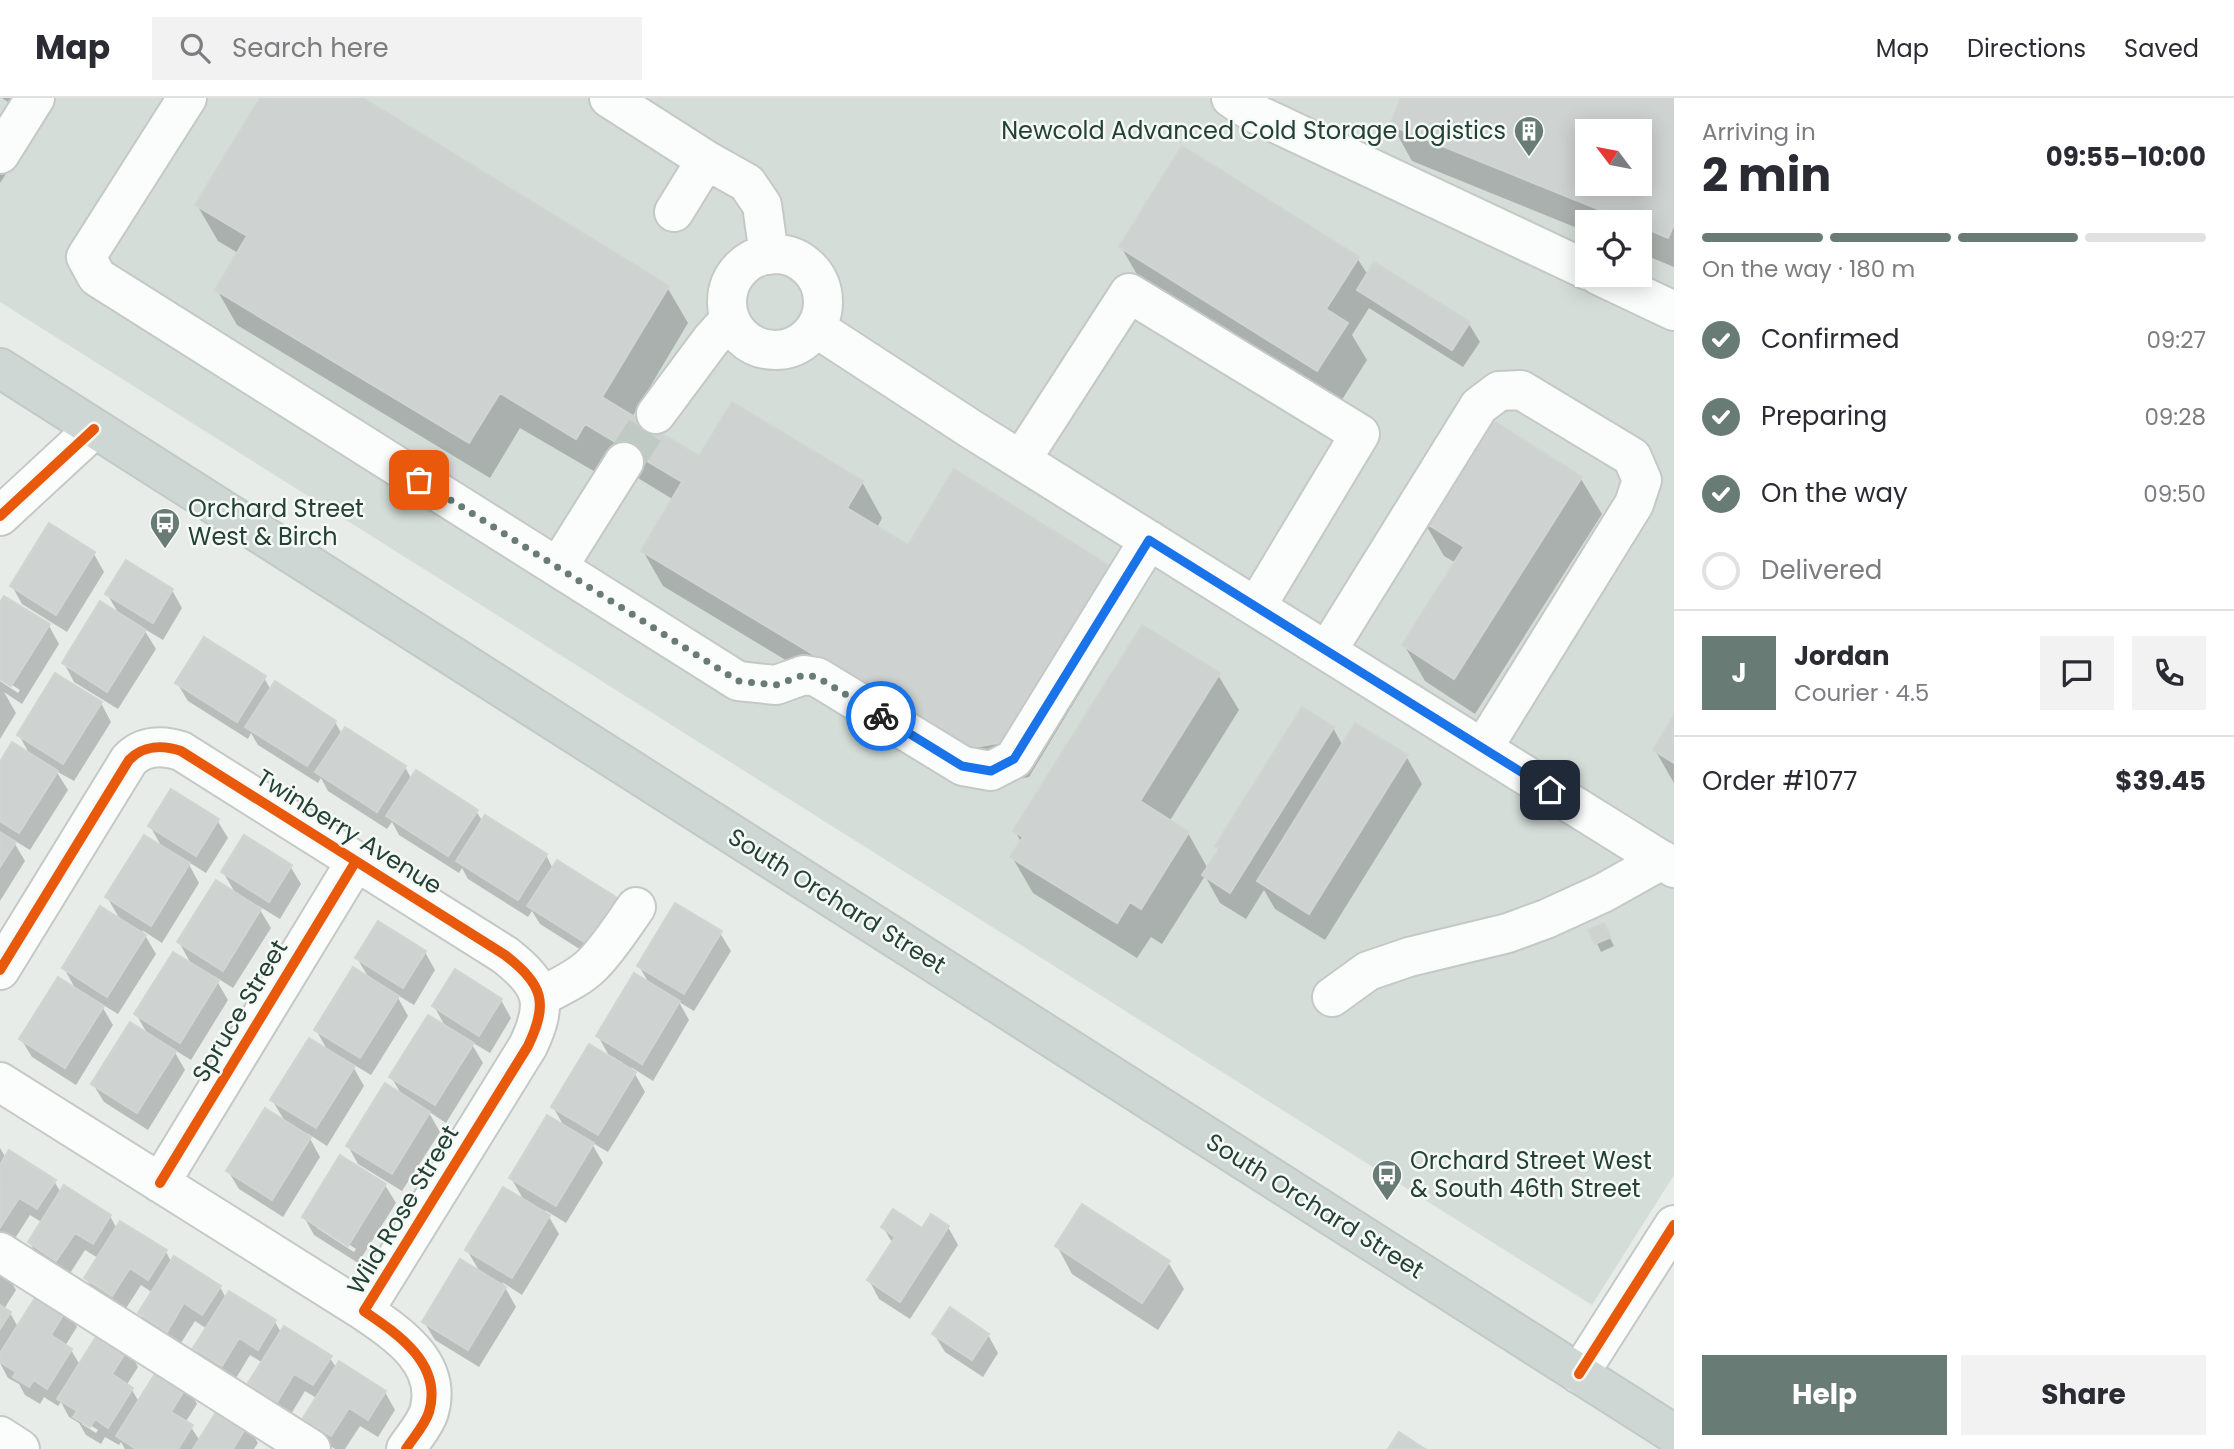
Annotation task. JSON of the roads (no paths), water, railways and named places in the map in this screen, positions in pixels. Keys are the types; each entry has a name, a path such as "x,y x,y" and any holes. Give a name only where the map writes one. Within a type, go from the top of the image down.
{"main road":[{"name":"South Orchard Street","path":"0,368 1674,1434"}],"street":[{"path":"187,98 86,257 97,277 738,681 776,685 804,675 817,677 962,766 991,771 1014,759 1149,540"},
{"path":"609,98 747,183 762,205 769,255"},
{"path":"1231,98 1254,113 1575,264"},
{"path":"0,154 19,108"},
{"path":"674,212 706,160"},
{"path":"769,255 783,255 807,266 822,289 822,315 816,328 806,339 793,347 778,351 749,343 738,333 730,319 727,305 734,278 743,267 755,259 769,255"},
{"path":"1623,287 1674,311"},
{"path":"1021,460 1129,293 1360,434 1256,607"},
{"path":"656,414 730,319"},
{"path":"816,328 1021,460 1668,864"},
{"path":"1327,651 1479,406 1499,391 1521,390 1632,457 1642,480 1634,504 1483,748"},
{"path":"0,516 94,429"},
{"path":"558,567 624,462"},
{"name":"Twinberry Avenue","path":"0,970 130,760 136,753 152,747 166,747 181,751 505,955 519,966 535,988"},
{"name":"Spruce Street","path":"160,1183 356,862"},
{"path":"1332,997 1368,971 1409,957 1508,933 1546,919 1668,864"},
{"path":"535,988 568,983 590,966 616,936 635,907"},
{"name":"Wild Rose Street","path":"406,1449 428,1414 429,1373 404,1341 364,1311 528,1046 538,1026 541,1009 535,988"},
{"path":"0,1082 364,1311"},
{"path":"1579,1374 1674,1226"},
{"path":"0,1252 311,1449"},
{"path":"0,1436 20,1449"}],"tunnel":[{"path":"624,462 656,414"}],"place":[{"name":"Newcold Advanced Cold Storage Logistics","path":"1529,158"},
{"name":"Orchard Street West & Birch","path":"165,550"},
{"name":"Orchard Street West & South 46th Street","path":"1387,1202"}]}
